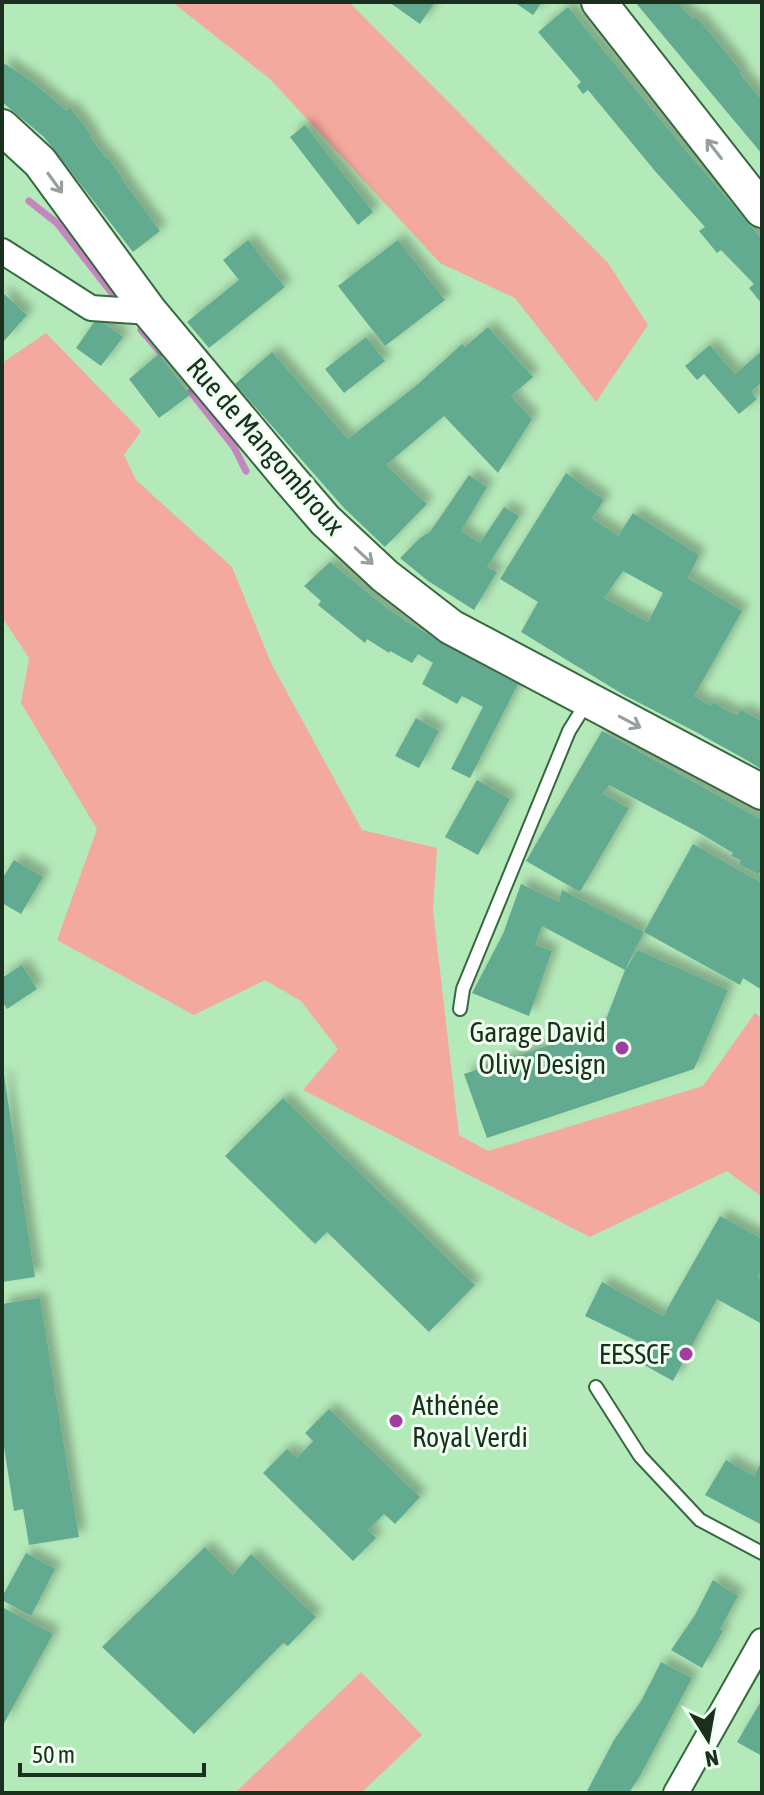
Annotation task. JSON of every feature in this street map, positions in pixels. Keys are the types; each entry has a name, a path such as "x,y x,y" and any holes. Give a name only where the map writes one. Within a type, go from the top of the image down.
{"main road":[{"path":"599,2 762,210"},
{"name":"Rue de Mangombroux","path":"2,127 40,162 150,312 325,520 385,576 451,627 762,792"}],"street":[{"path":"2,251 91,308 150,312"},
{"path":"676,1793 762,1641"}],"lane":[{"path":"460,1009 463,989 569,731 588,700"},
{"path":"596,1387 640,1456 700,1520 762,1553"}],"shaded area":[{"path":"172,2 349,2 608,263 648,325 596,402 515,298 440,263 270,79"},
{"path":"46,333 141,431 124,455 136,480 232,567 271,663 362,830 437,848 433,910 459,1135 488,1151 703,1086 755,1013 762,1019 762,1197 727,1171 590,1237 303,1090 338,1049 301,1001 265,980 194,1015 57,940 97,829 21,703 29,658 2,617 2,363"},
{"path":"361,1672 422,1735 361,1793 235,1793"}],"building":[{"path":"389,2 435,2 420,24"},
{"path":"514,2 542,2 533,15"},
{"path":"635,2 681,2 679,4 693,19 696,17 711,34 762,100 762,154"},
{"path":"568,7 762,239 762,304 749,288 754,284 721,250 717,253 699,231 705,227 588,90 583,94 577,86 581,82 538,32"},
{"path":"2,62 30,80 67,111 70,107 160,231 133,252 44,137 2,102"},
{"path":"305,125 373,212 358,225 290,137"},
{"path":"248,240 285,287 209,348 187,322 239,280 223,260"},
{"path":"398,240 445,300 385,346 338,286"},
{"path":"2,292 27,315 4,341 2,338"},
{"path":"97,318 123,337 101,366 76,348"},
{"path":"488,327 533,377 511,396 532,419 498,473 444,416 386,465 427,504 385,547 344,508 235,384 272,352 348,439 417,385 462,344 465,347"},
{"path":"366,337 385,361 344,393 325,369"},
{"path":"710,345 735,374 762,351 762,382 751,392 757,399 739,414 704,374 697,380 685,366"},
{"path":"159,354 190,395 159,418 129,379"},
{"path":"566,473 604,500 592,518 618,536 633,513 699,555 688,578 742,611 694,696 711,706 713,702 737,715 741,710 762,721 762,770 624,695 521,632 538,602 500,579","holes":["623,571 663,593 648,622 604,598"]},
{"path":"469,475 487,487 461,531 480,543 504,507 519,516 487,567 497,572 474,610 428,581 400,558 430,532"},
{"path":"330,562 407,622 518,684 470,778 451,769 483,707 462,696 457,704 422,684 433,663 418,654 412,663 367,639 365,643 318,605 321,601 304,586"},
{"path":"416,718 439,731 419,768 395,756"},
{"path":"602,731 762,820 762,870 758,874 740,865 740,860 731,856 733,853 609,785 603,794 629,808 580,892 526,861"},
{"path":"477,780 510,799 478,855 445,837"},
{"path":"693,844 762,883 762,990 743,978 740,985 644,932"},
{"path":"14,860 43,877 21,914 2,903 2,879"},
{"path":"521,884 559,902 562,890 644,932 625,970 542,926 535,945 552,951 529,1016 472,993 503,934"},
{"name":"Garage David Olivy Design","path":"638,950 728,990 694,1069 487,1138 464,1074 603,1027 625,970"},
{"path":"22,965 37,989 7,1009 2,1001 2,978"},
{"path":"2,1076 35,1277 2,1282"},
{"path":"283,1098 475,1285 429,1332 327,1232 315,1244 225,1156"},
{"path":"720,1216 762,1239 762,1269 757,1277 762,1280 762,1324 717,1299 673,1381 637,1361 647,1346 585,1316 602,1282 663,1316"},
{"path":"40,1298 79,1537 29,1545 23,1509 14,1511 2,1434 2,1304"},
{"path":"329,1409 420,1497 395,1524 384,1514 368,1530 376,1538 353,1561 263,1473 287,1449 297,1458 313,1441 305,1433"},
{"path":"726,1460 754,1476 762,1461 762,1525 705,1495"},
{"path":"205,1547 233,1575 251,1554 316,1617 288,1646 283,1643 194,1734 102,1647"},
{"path":"26,1553 55,1569 31,1616 2,1600"},
{"path":"713,1580 738,1596 702,1668 671,1650 695,1615"},
{"path":"2,1607 53,1634 2,1727"},
{"path":"661,1662 692,1678 640,1776 629,1793 586,1793 614,1740 641,1701"},
{"path":"762,1703 762,1756 737,1742"}],"waterway":[{"path":"29,201 57,223 119,302"},
{"path":"141,330 161,353"},
{"path":"191,392 234,447 246,471"}],"place":[{"name":"Garage David Olivy Design","path":"622,1048"},
{"name":"EESSCF","path":"686,1354"},
{"name":"Athénée Royal Verdi","path":"396,1421"}]}
